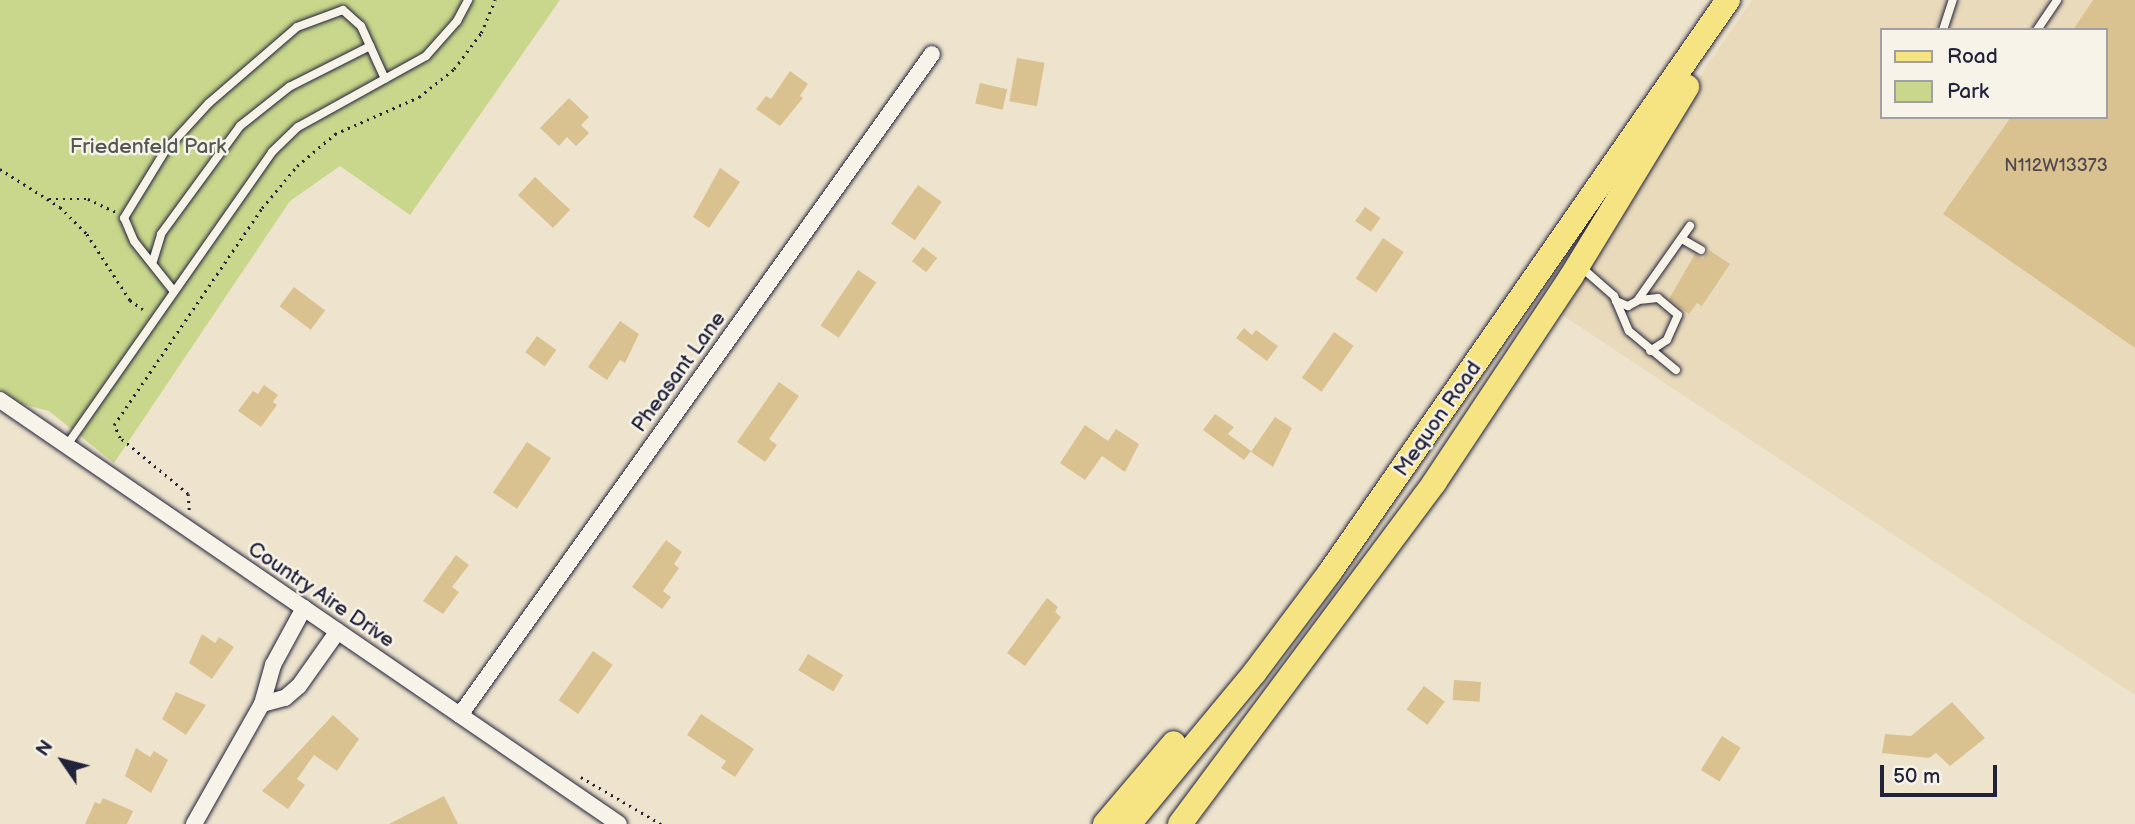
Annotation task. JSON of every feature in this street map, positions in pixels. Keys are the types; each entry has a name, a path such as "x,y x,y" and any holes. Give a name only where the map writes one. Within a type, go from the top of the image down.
{"main road":[{"name":"Mequon Road","path":"1129,824 1246,682 1330,572 1728,0"},
{"name":"Mequon Road","path":"1180,824 1358,591 1578,265 1742,0"},
{"path":"1105,824 1147,771 1212,704 1246,682"},
{"path":"1149,824 1174,787 1198,737"}],"street":[{"name":"Pheasant Lane","path":"460,715 932,54"},
{"name":"Country Aire Drive","path":"0,400 619,824"},
{"path":"194,824 262,704 273,665 304,608"},
{"path":"262,704 285,698 299,686 338,631"}],"lane":[{"path":"67,445 249,178 298,127 426,56 457,21 468,0"},
{"path":"1944,28 1953,0"},
{"path":"2038,28 2057,0"},
{"path":"172,289 153,261 134,241 124,218 165,151 187,125 239,74 297,27 343,10 361,26 385,79"},
{"path":"153,261 160,234 240,126 289,87 370,46"},
{"path":"1637,301 1690,226"},
{"path":"1682,239 1701,250"},
{"path":"1578,265 1604,285 1616,301 1629,331 1676,370"},
{"path":"1616,301 1628,306 1637,301 1658,298 1678,315 1667,340 1650,351"}],"path":[{"path":"189,512 188,494 120,438 114,425 262,208 297,166 335,134 419,97 454,69 481,33 495,0"},
{"path":"0,169 48,199 87,234 130,300 154,316"},
{"path":"48,199 100,201 124,218"},
{"path":"570,771 662,824"}],"shaded area":[{"path":"1752,0 2135,0 2135,695 1544,303"}],"green space":[{"name":"Friedenfeld Park","path":"0,0 560,0 410,215 340,166 290,201 114,463 49,411 22,404 0,389"}],"building":[{"path":"2093,0 2135,0 2135,348 1943,214 2010,119 2107,119 2107,28 2074,28"},
{"path":"1017,58 1045,63 1037,106 1009,101"},
{"path":"790,71 808,84 800,96 803,98 780,126 756,109 766,96 771,99"},
{"path":"980,83 1007,89 1003,110 975,103"},
{"path":"569,98 589,117 581,125 589,133 576,146 567,137 559,146 540,128"},
{"path":"720,168 740,182 709,228 693,217"},
{"path":"535,177 570,210 553,228 518,195"},
{"path":"918,185 942,202 915,240 891,224"},
{"path":"1365,207 1381,218 1371,232 1355,221"},
{"path":"1383,238 1404,252 1376,293 1356,279"},
{"path":"923,247 937,258 926,272 912,261"},
{"path":"1709,250 1730,264 1702,306 1697,303 1689,314 1669,299 1695,254 1703,259"},
{"path":"858,270 876,282 839,338 821,326"},
{"path":"294,287 325,310 311,330 280,306"},
{"path":"620,321 639,334 625,363 620,360 607,380 588,367"},
{"path":"1244,328 1252,335 1256,330 1278,346 1267,361 1236,338"},
{"path":"1334,332 1354,346 1322,392 1302,378"},
{"path":"537,336 556,350 545,366 525,352"},
{"path":"779,382 799,396 769,439 777,445 765,462 737,442"},
{"path":"264,385 278,395 273,402 277,405 261,427 238,411 253,391 258,394"},
{"path":"1215,414 1234,427 1228,434 1251,451 1244,460 1203,430"},
{"path":"1275,417 1292,428 1273,467 1251,452"},
{"path":"1085,425 1108,441 1116,429 1139,444 1125,472 1102,456 1085,480 1060,463"},
{"path":"527,442 551,458 517,509 493,493"},
{"path":"666,540 682,552 674,564 679,568 663,591 671,597 662,609 632,587"},
{"path":"456,555 469,565 452,587 459,592 443,614 423,601"},
{"path":"1047,598 1058,607 1055,612 1061,617 1025,666 1007,653"},
{"path":"202,634 215,643 219,637 234,647 212,679 189,663"},
{"path":"593,651 613,665 578,714 559,700"},
{"path":"808,654 843,675 833,691 798,670"},
{"path":"1454,680 1481,682 1480,702 1453,700"},
{"path":"1424,686 1445,702 1427,725 1407,709"},
{"path":"176,692 206,705 186,735 162,719"},
{"path":"1952,702 1985,738 1950,766 1936,753 1929,758 1882,753 1885,734 1911,736"},
{"path":"701,714 754,749 735,777 721,768 726,761 687,735"},
{"path":"333,715 359,739 337,771 314,755 297,779 305,785 288,809 262,791"},
{"path":"1722,736 1741,748 1719,782 1701,770"},
{"path":"136,748 150,757 154,751 168,760 151,793 125,776"},
{"path":"444,796 458,824 389,824"},
{"path":"103,798 133,811 127,824 85,824 95,802 100,804"}]}
